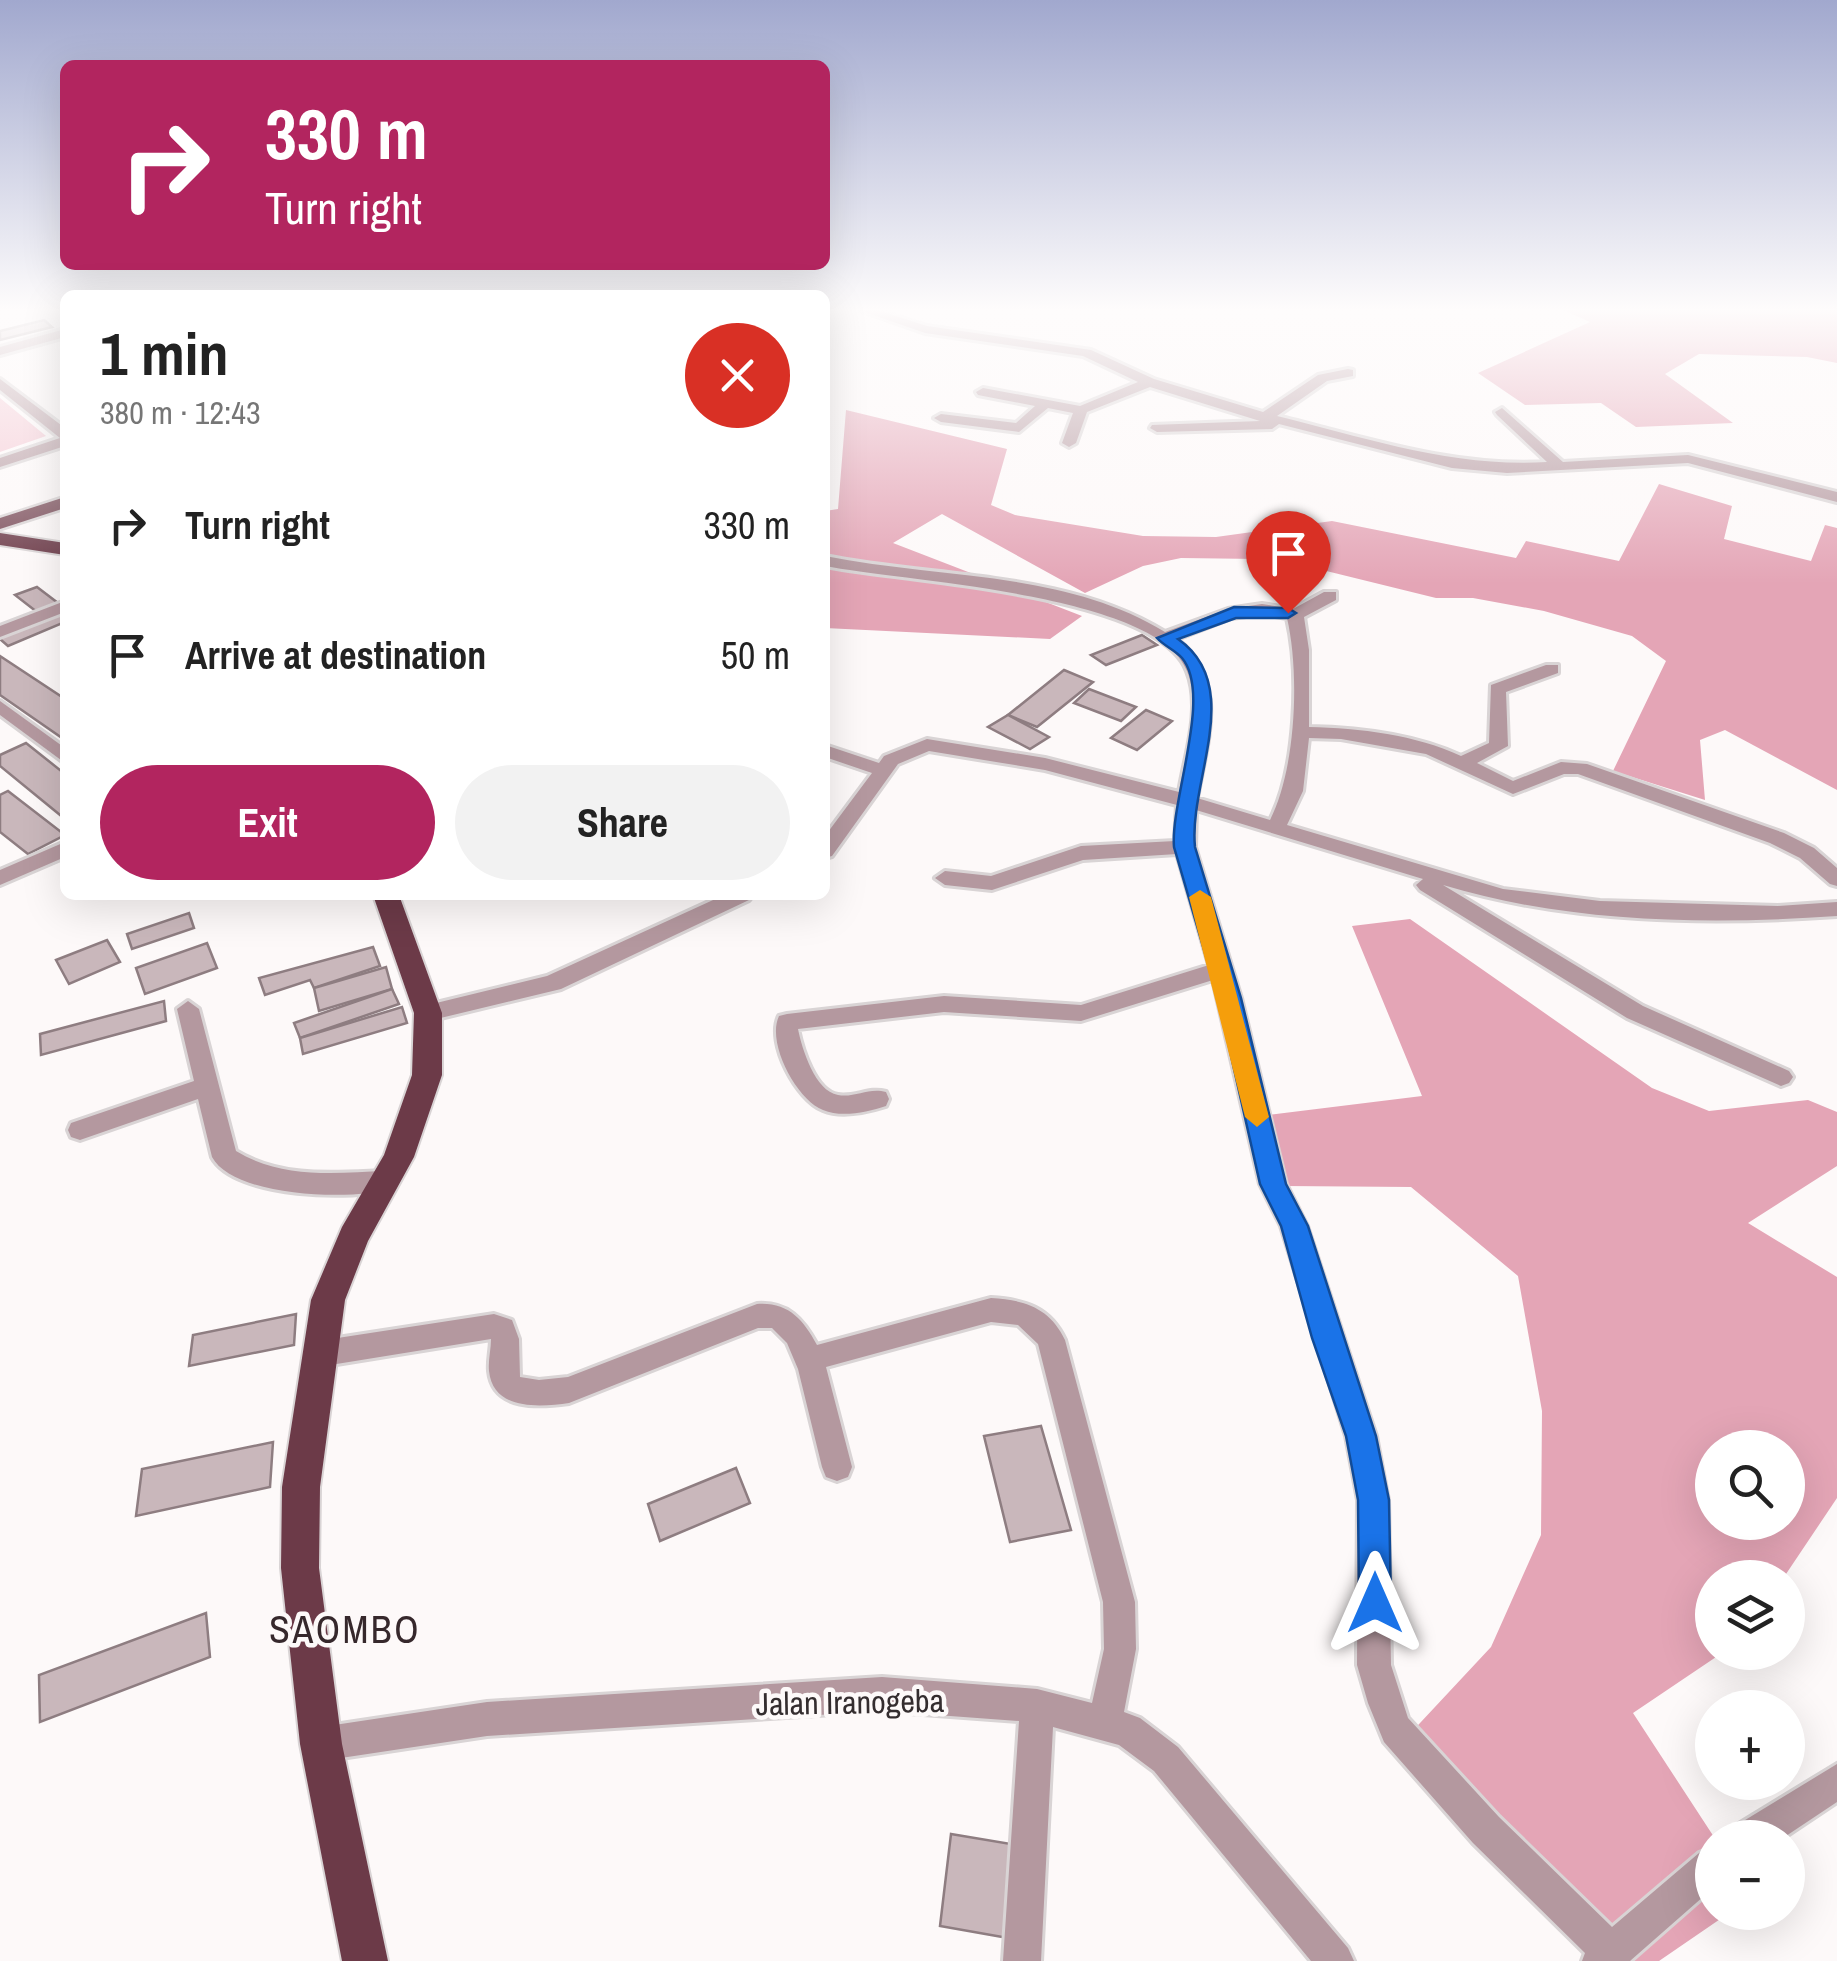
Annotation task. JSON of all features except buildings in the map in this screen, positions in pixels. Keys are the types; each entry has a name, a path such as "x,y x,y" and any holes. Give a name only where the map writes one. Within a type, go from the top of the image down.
{"highway":[{"path":"0,539 60,548"},
{"path":"364,1961 320,1744 300,1568 300,1487 318,1354 340,1266 418,1113 428,1075 428,1013 388,900"}],"main road":[{"path":"0,524 60,504"}],"street":[{"path":"22,402 60,434"},
{"path":"1024,402 1081,410 1102,402"},
{"path":"1211,402 1452,464 1507,469 1688,459 1837,497"},
{"path":"1264,418 1288,402"},
{"path":"941,418 1017,428 1043,406"},
{"path":"1069,443 1081,410"},
{"path":"1502,412 1558,465"},
{"path":"1157,428 1234,429 1285,422"},
{"path":"0,462 60,440"},
{"path":"830,562 901,576 1042,592 1165,638 1188,654 1197,670 1202,706 1184,847 1222,969 1273,1184 1294,1226 1326,1338 1361,1436 1373,1500 1374,1665 1396,1730 1607,1957 1695,1881"},
{"path":"1165,638 1234,612 1272,610 1295,616 1330,596"},
{"path":"0,632 60,608"},
{"path":"1276,828 1292,793 1299,732 1295,616"},
{"path":"1464,762 1499,746 1497,690 1552,669"},
{"path":"0,706 60,754"},
{"path":"1299,732 1400,742 1464,762 1513,788 1560,768 1592,771 1777,838 1807,854 1837,878"},
{"path":"830,844 882,770 914,747 954,747 1187,800 1404,870 1502,896 1600,908 1778,912 1837,909"},
{"path":"830,753 882,770"},
{"path":"945,878 992,884 1081,853 1184,847"},
{"path":"0,878 60,851"},
{"path":"1404,870 1635,1012 1782,1077"},
{"path":"428,1013 554,983 731,900"},
{"path":"878,1100 834,1104 817,1096 786,1034 787,1022 944,1004 1081,1013 1222,969"},
{"path":"188,1009 204,1087 225,1157 239,1168 306,1184 385,1181"},
{"path":"80,1130 204,1087"},
{"path":"807,1360 990,1310 1021,1310 1041,1323 1051,1340 1119,1602 1120,1649 1105,1721"},
{"path":"318,1354 494,1326 502,1329 508,1342 502,1371 508,1383 520,1392 542,1394 569,1390 756,1316 774,1315 790,1325 807,1360 837,1466"},
{"name":"Jalan Iranogeba","path":"320,1744 487,1719 882,1694 1038,1706 1128,1730 1166,1759 1334,1961"},
{"path":"1022,1961 1038,1706"},
{"path":"1777,1820 1837,1780"}],"shaded area":[{"path":"0,402 4,402 46,436 0,452"},
{"path":"1520,402 1703,402 1733,423 1636,427 1601,403 1525,405"},
{"path":"846,410 1007,449 991,505 1015,515 1143,536 1216,537 1332,521 1516,558 1526,541 1619,561 1659,484 1732,506 1724,539 1811,561 1825,525 1837,528 1837,790 1725,730 1700,740 1705,800 1613,771 1666,661 1632,636 1544,611 1473,598 1436,598 1302,565 1258,559 1181,558 1143,566 1085,593 942,514 893,543 1082,616 1050,639 830,628 830,510 838,509"},
{"path":"1410,919 1652,1088 1709,1111 1808,1100 1837,1112 1837,1166 1748,1223 1837,1277 1837,1498 1795,1560 1695,1560 1697,1670 1633,1713 1703,1820 1695,1820 1695,1930 1704,1930 1659,1961 1633,1961 1406,1738 1491,1647 1541,1535 1542,1411 1518,1276 1411,1187 1285,1186 1268,1115 1422,1096 1352,926"}],"slow traffic":[{"path":"1200,897 1230,998 1257,1117"}],"district":[{"name":"SAOMBO","path":"345,1629"}],"route":[{"path":"1288,613 1234,612 1165,638 1188,654 1197,670 1202,706 1197,762 1182,827 1184,847 1230,998 1273,1184 1294,1226 1326,1338 1361,1436 1373,1500 1375,1603"}]}
